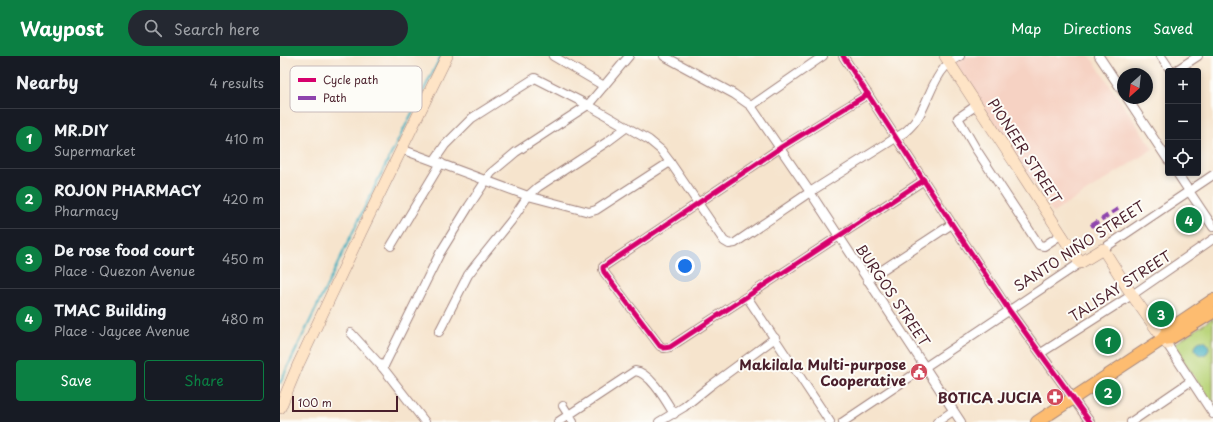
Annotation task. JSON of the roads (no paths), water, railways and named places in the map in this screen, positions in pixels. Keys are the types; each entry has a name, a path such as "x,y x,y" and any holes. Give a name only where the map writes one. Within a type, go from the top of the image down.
{"main road":[{"path":"1165,341 1167,331 1213,300"},
{"path":"1037,422 1072,398 1213,312"}],"street":[{"path":"422,107 447,56"},
{"path":"383,368 440,253 493,170 516,152 588,105 629,56"},
{"name":"BURGOS STREET","path":"664,56 734,94 751,106 810,192 961,422"},
{"path":"751,106 823,56"},
{"path":"843,56 1009,310 1090,422"},
{"path":"391,246 445,145 472,118 535,78 588,105 662,150 724,241 729,244 735,243 810,192 910,128 922,112 947,59 960,56"},
{"path":"1099,56 1117,83"},
{"path":"1161,56 1169,68"},
{"path":"1180,68 1198,56"},
{"path":"556,57 604,86"},
{"name":"PIONEER STREET","path":"947,59 1080,263"},
{"path":"868,94 780,148 604,266 602,269 660,346 664,348 670,347 924,180"},
{"path":"1131,104 1165,155"},
{"path":"977,105 958,118 976,149 1026,226 1041,246 1044,246 1062,234"},
{"path":"280,408 286,391 315,328 419,112"},
{"path":"439,332 468,276 512,221 528,196 607,142 626,127"},
{"path":"401,149 528,196 589,212 596,210 670,162"},
{"name":"SANTO NIÑO STREET","path":"843,422 1213,175"},
{"path":"1179,176 1213,226"},
{"path":"867,280 952,224"},
{"name":"TALISAY STREET","path":"1041,353 1132,295 1213,239"},
{"path":"1103,249 1132,295 1165,341 1213,414"},
{"path":"747,297 830,422"},
{"path":"351,333 383,368 412,403 425,422"},
{"path":"659,422 684,407 775,338"},
{"path":"558,422 571,419 635,371 640,371 648,377 674,414"},
{"path":"1131,422 1191,381"},
{"path":"563,406 571,419"},
{"path":"937,422 953,411"}],"water":[{"path":"1202,341 1207,343 1209,348 1207,353 1202,355 1197,353 1195,348 1197,343"}],"waterway":[{"path":"422,93 441,56"},
{"path":"280,383 413,112"}],"place":[{"name":"TMAC Building","path":"1189,220"},
{"name":"De rose food court","path":"1161,314"},
{"name":"MR.DIY","path":"1108,341"},
{"name":"Makilala Multi-purpose Cooperative","path":"919,372"},
{"name":"ROJON PHARMACY","path":"1108,392"},
{"name":"BOTICA JUCIA","path":"1055,397"}]}
